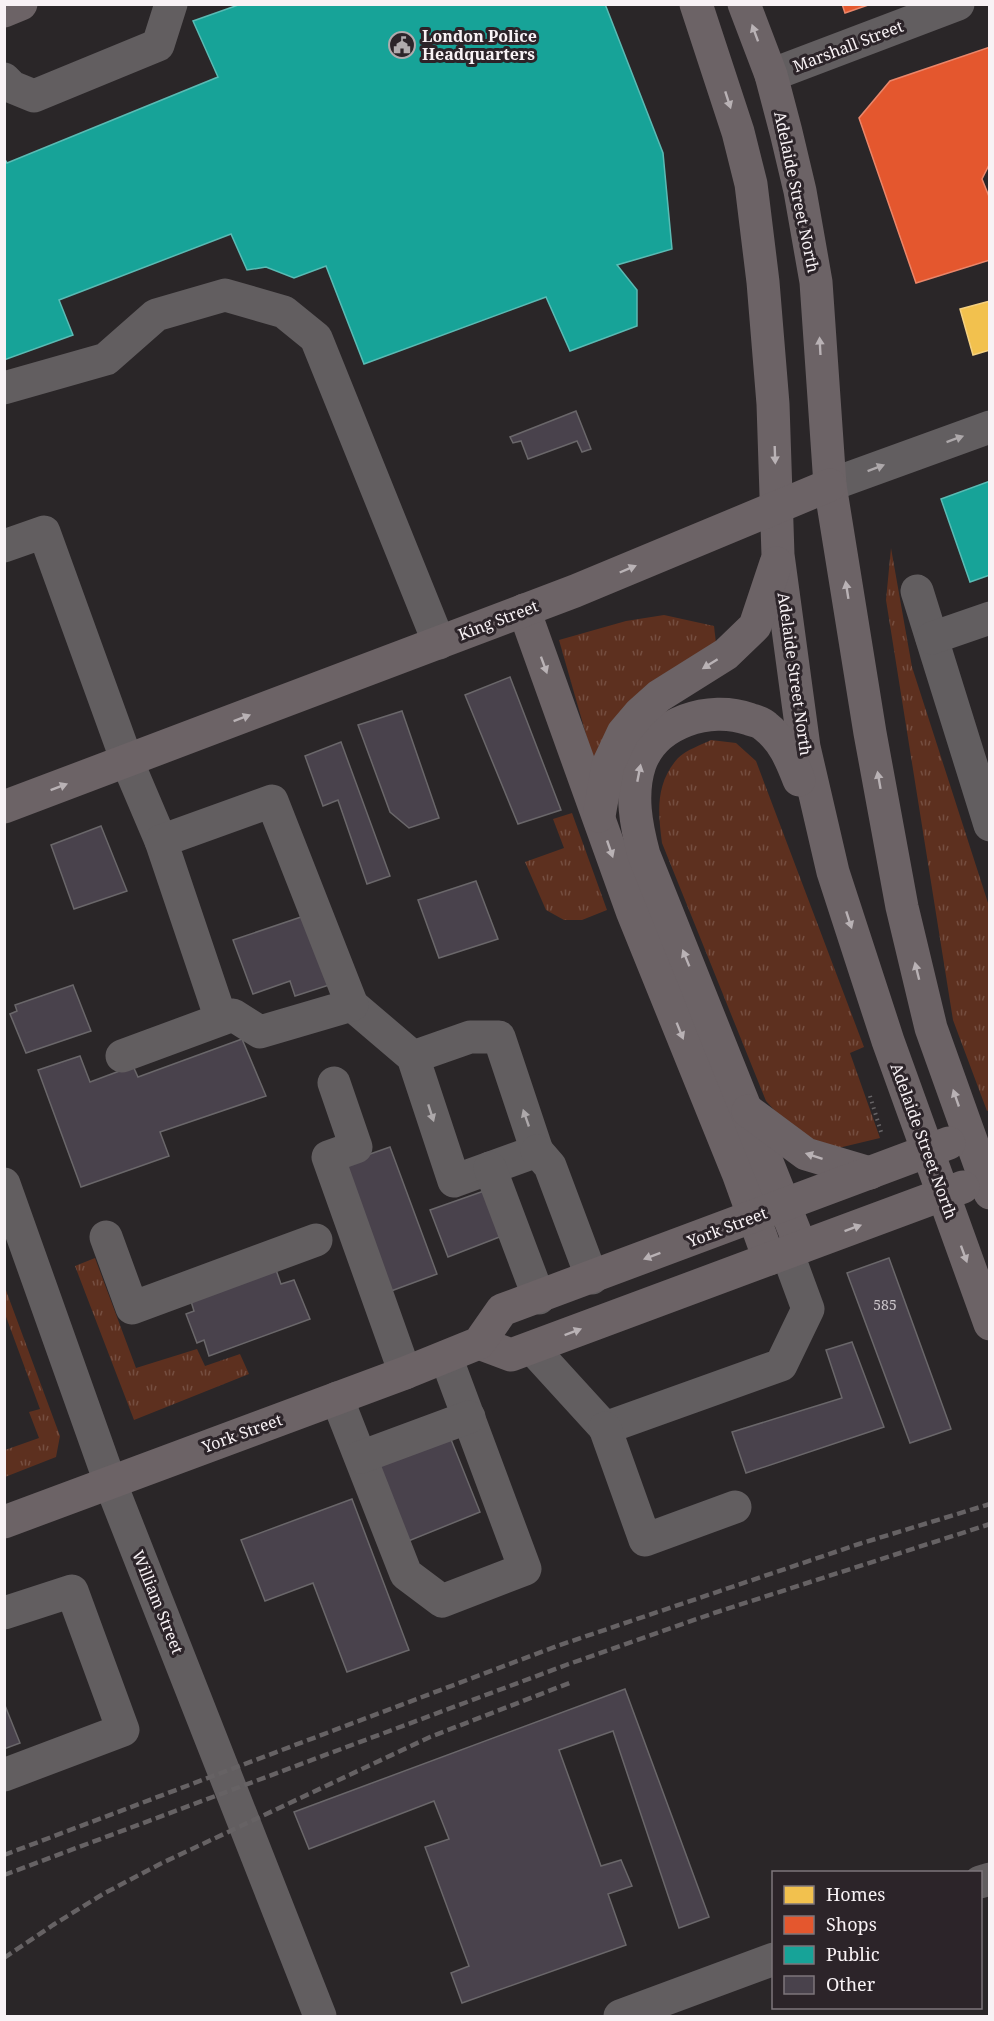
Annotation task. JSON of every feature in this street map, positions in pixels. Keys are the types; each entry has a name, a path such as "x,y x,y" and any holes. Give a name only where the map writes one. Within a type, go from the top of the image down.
{"main road":[{"path":"4,11 21,4"},
{"name":"Adelaide Street North","path":"696,4 738,132 751,184 763,282 772,393 778,506 778,555 804,747 833,872 888,1041 990,1324"},
{"name":"Adelaide Street North","path":"744,4 771,75 800,191 816,282 830,486 870,733 902,907 931,1028 990,1193"},
{"name":"King Street","path":"4,807 524,610 830,486"},
{"path":"599,817 608,765 623,733 640,712 659,696 726,654 755,626 778,555"},
{"path":"524,610 632,911 754,1217 786,1253"},
{"path":"786,1253 785,1206 644,855 636,823 635,789 640,763 655,740 677,723 705,714 736,715 764,725 784,745 833,872"},
{"path":"747,1110 806,1154 870,1173"},
{"name":"York Street","path":"4,1522 479,1343 502,1310 990,1128"},
{"path":"479,1343 511,1356 990,1177"}],"street":[{"path":"4,79 12,87 34,96 158,45 171,4"},
{"name":"Marshall Street","path":"771,75 958,4"},
{"path":"4,388 106,359 156,315 225,295 284,312 316,338 439,643"},
{"name":"King Street","path":"830,486 990,427"},
{"path":"4,546 44,532 127,761 161,841 221,1019"},
{"path":"916,591 990,825"},
{"path":"932,638 990,618"},
{"path":"161,841 272,801 352,1005 413,1057 454,1181 537,1151"},
{"path":"122,1056 232,1015 260,1032 352,1005"},
{"path":"413,1057 470,1038 499,1038 537,1151 550,1166 592,1278"},
{"path":"334,1083 356,1147 328,1157 405,1372"},
{"path":"490,1168 539,1298"},
{"name":"William Street","path":"4,1184 110,1482 320,2016"},
{"path":"106,1238 132,1308 316,1240"},
{"path":"605,1428 781,1365 808,1309 786,1253"},
{"path":"532,1347 605,1428 645,1539 735,1507"},
{"path":"337,1398 406,1574 442,1601 525,1569 446,1357"},
{"path":"361,1457 469,1417"},
{"path":"4,1613 72,1591 123,1730 4,1775"},
{"path":"620,2016 772,1960"}],"path":[{"path":"878,1119 883,1135"}],"green space":[{"path":"891,548 912,667 989,906 990,1110 987,1111 953,1020 886,600"},
{"path":"664,615 714,626 716,643 593,759 559,640 626,621"},
{"path":"711,740 736,743 756,761 864,1047 850,1053 880,1138 830,1150 794,1132 766,1101 662,843 659,809 665,778 681,755"},
{"path":"572,813 607,910 582,920 564,920 546,910 525,862 564,848 553,819"},
{"path":"95,1258 136,1368 197,1349 205,1366 240,1354 249,1374 134,1420 75,1266"},
{"path":"4,1285 60,1436 56,1457 5,1477 5,1450 39,1438 29,1412 40,1409 5,1314"}],"building: Homes":[{"path":"990,301 990,350 973,355 960,309"}],"building: Shops":[{"path":"842,4 871,4 845,13"},
{"path":"990,47 990,163 982,179 990,199 990,260 916,283 859,118 890,81"}],"building: Public":[{"path":"241,4 605,4 663,153 672,249 617,265 637,290 637,326 570,351 546,297 364,364 326,266 294,278 266,267 247,270 231,234 59,300 73,335 4,360 4,158 7,163 218,77 193,21"},
{"path":"990,481 990,575 970,582 941,499"}],"building: Other":[{"path":"576,411 591,449 582,452 577,441 528,459 521,441 513,443 510,437"},
{"path":"510,677 561,810 518,824 465,695"},
{"path":"402,711 439,818 409,828 390,812 358,725"},
{"path":"341,742 390,876 367,884 338,800 323,806 305,756"},
{"path":"101,826 127,891 74,909 51,845"},
{"path":"476,881 498,939 439,958 418,900"},
{"path":"304,916 329,985 295,996 290,981 253,994 233,940"},
{"path":"73,985 91,1031 26,1053 10,1014 17,1011 15,1005"},
{"path":"242,1039 266,1096 160,1132 169,1156 81,1187 38,1070 80,1056 90,1082 133,1066 138,1077"},
{"path":"390,1147 437,1274 383,1294 336,1166"},
{"path":"484,1191 502,1236 448,1257 430,1210"},
{"path":"889,1258 951,1429 910,1443 847,1273"},
{"path":"275,1267 281,1284 294,1280 310,1319 209,1356 204,1340 197,1343 186,1314 194,1311 190,1298"},
{"path":"852,1342 884,1427 746,1473 732,1432 842,1398 826,1350"},
{"path":"450,1437 480,1512 401,1544 371,1468"},
{"path":"352,1499 409,1650 347,1672 313,1583 265,1601 241,1540"},
{"path":"625,1689 709,1917 679,1928 613,1731 559,1750 601,1866 621,1860 632,1886 608,1894 626,1945 462,2003 451,1973 469,1966 425,1847 449,1839 434,1801 309,1849 294,1812"},
{"path":"4,1703 20,1743 4,1749"}],"railway":[{"path":"4,1855 557,1646 859,1544 990,1504"},
{"path":"4,1875 566,1665 714,1613 990,1524"},
{"path":"4,1958 103,1894 160,1864 430,1737 572,1682"}],"place":[{"name":"London Police Headquarters","path":"402,45"}]}
